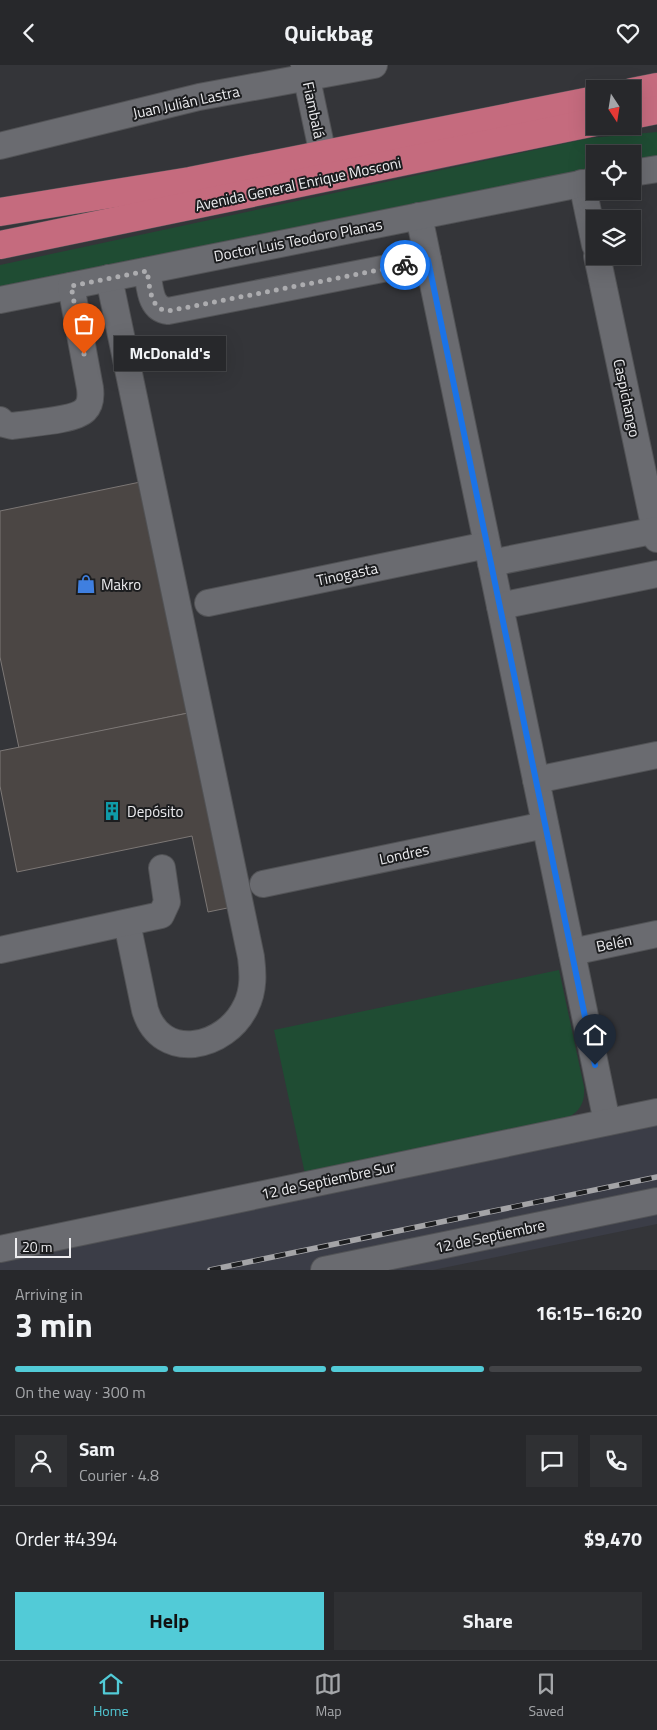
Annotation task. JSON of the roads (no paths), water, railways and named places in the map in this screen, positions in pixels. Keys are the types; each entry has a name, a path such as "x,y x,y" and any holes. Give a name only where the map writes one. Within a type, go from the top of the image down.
{"highway":[{"path":"641,90 657,87"},
{"name":"Avenida General Enrique Mosconi","path":"0,212 181,183 586,102"},
{"path":"641,113 657,110"},
{"path":"641,124 657,123"},
{"name":"Avenida General Enrique Mosconi","path":"0,245 586,125"}],"street":[{"name":"Juan Julián Lastra","path":"0,146 306,71 374,65"},
{"name":"Fiambalá","path":"306,71 323,155"},
{"path":"641,172 657,169"},
{"name":"Doctor Luis Teodoro Planas","path":"0,300 586,182"},
{"path":"419,216 607,1122"},
{"path":"147,271 155,304 168,311 428,260"},
{"name":"Caspichango","path":"599,265 656,533"},
{"path":"109,278 251,957 251,990 244,1011 230,1028 219,1037 206,1043 192,1044 167,1040 156,1033 148,1022 127,923"},
{"path":"0,420 4,424 12,426 73,416 87,409 91,399 90,387 71,286"},
{"name":"Tinogasta","path":"208,603 489,554 656,533"},
{"path":"500,606 657,574"},
{"path":"536,780 657,755"},
{"name":"Londres","path":"264,884 546,825"},
{"path":"0,950 154,917 166,910 167,895 162,868"},
{"name":"Belén","path":"572,952 657,934"},
{"name":"12 de Septiembre Sur","path":"0,1249 657,1111"},
{"name":"12 de Septiembre","path":"324,1270 657,1201"}],"railway":[{"path":"210,1270 657,1177"}],"place":[{"name":"McDonald's","path":"84,354"},
{"name":"Makro","path":"86,584"},
{"name":"Depósito","path":"112,811"}]}
